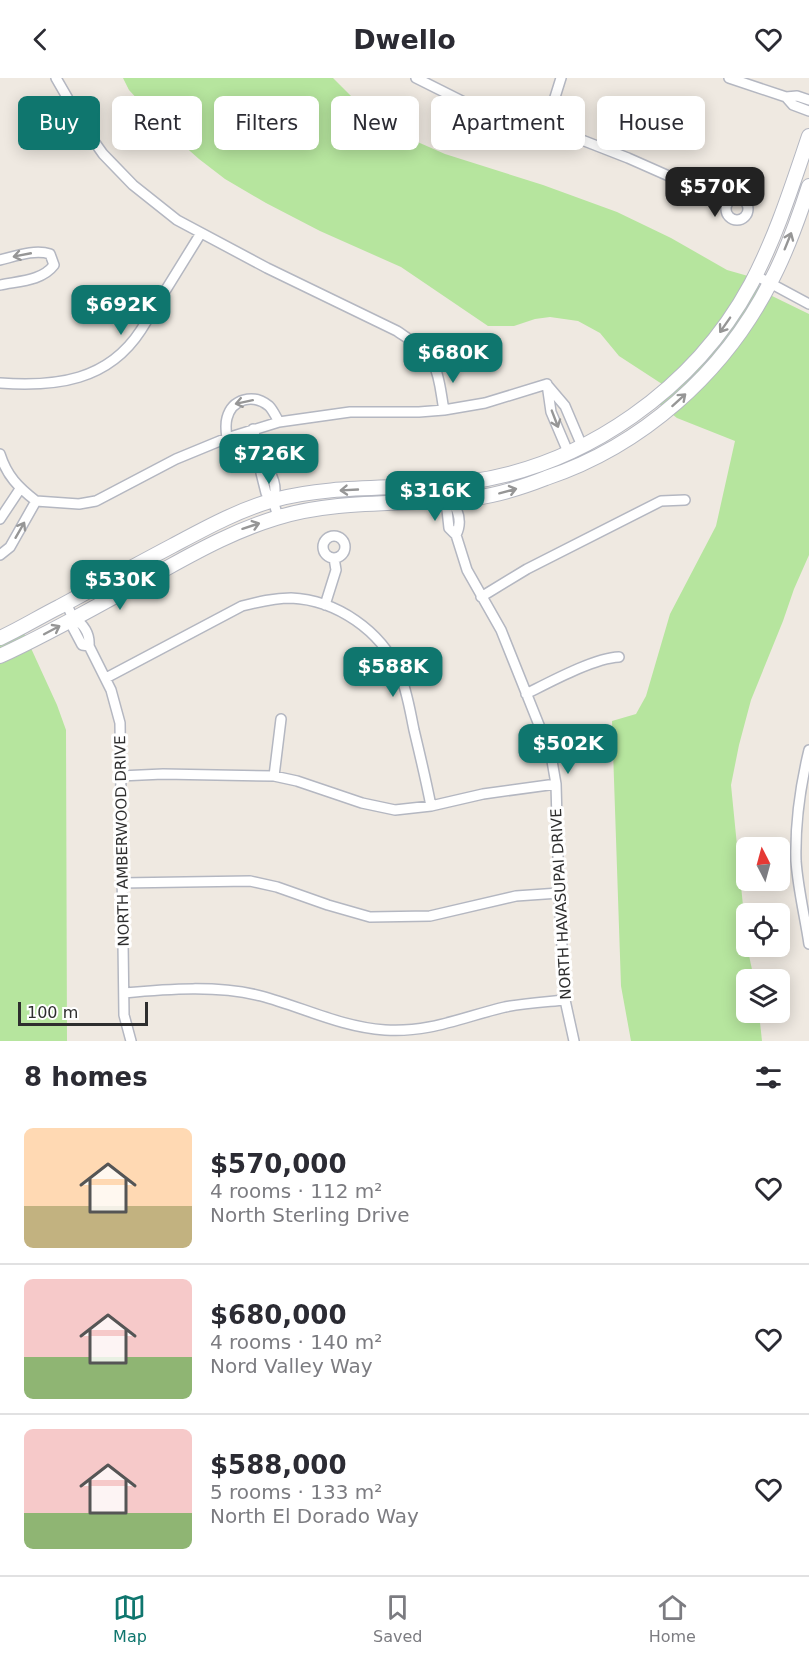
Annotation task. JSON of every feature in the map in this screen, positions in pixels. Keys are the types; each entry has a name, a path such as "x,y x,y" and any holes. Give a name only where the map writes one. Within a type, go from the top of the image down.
{"street":[{"path":"56,78 86,130 103,154 141,190 177,219 267,268 397,331 415,343 434,364 444,410"},
{"path":"416,78 452,96"},
{"path":"555,96 561,78"},
{"path":"729,78 756,83 786,97 793,105 809,111"},
{"path":"786,97 797,96 809,100"},
{"path":"0,638 209,526 273,500 305,493 469,482 508,474 568,452 599,437 650,404 691,366 724,327 756,275 776,229 809,136"},
{"path":"585,141 714,196 727,204"},
{"path":"0,656 225,536 278,517 349,505 476,498 513,490 563,472 610,451 667,411 699,380 740,333 770,283 809,186"},
{"path":"0,383 27,385 69,380 99,370 119,357 133,344 201,233"},
{"path":"0,260 46,252 50,254 54,264 42,276 0,285"},
{"path":"756,275 809,304"},
{"path":"547,384 565,406 582,446"},
{"path":"0,453 4,465 20,489 36,501 79,504 96,501 176,459 253,429 350,412 444,410 485,403 547,384"},
{"path":"547,384 551,412 568,452"},
{"path":"226,438 226,421 229,412 234,403 246,399 260,400 271,408 279,423"},
{"path":"253,429 263,464 270,471 276,493 273,500 278,517"},
{"name":"NORTH HAVASUPAI DRIVE","path":"450,484 451,500 458,510 460,528 456,535 467,570 501,630 551,755 556,784 565,1000 574,1041"},
{"path":"0,519 20,489"},
{"path":"481,597 526,570 662,501 685,500"},
{"path":"0,555 10,547 36,501"},
{"path":"325,605 336,570 334,558"},
{"path":"106,678 242,606 267,600 292,598 325,605 351,617 375,636 386,649 399,672 408,700 431,806"},
{"name":"NORTH AMBERWOOD DRIVE","path":"66,603 73,618 82,623 89,639 89,646 111,690 120,723 124,1015 131,1041"},
{"path":"526,694 561,676 608,657 619,657"},
{"path":"274,776 281,719"},
{"path":"809,750 796,829 796,864 806,911 809,944"},
{"path":"120,776 163,774 274,776 297,781 362,803 395,810 556,784"},
{"path":"121,884 250,881 277,886 328,905 370,917 430,916 516,896 559,892"},
{"path":"124,993 151,990 228,990 261,996 342,1022 384,1030 414,1030 438,1026 507,1007 565,1000"}],"green space":[{"path":"123,78 333,78 351,96 331,96 331,150 419,150 419,143 431,148 431,150 543,185 617,212 671,238 727,270 748,276 770,295 809,314 809,555 751,700 731,785 736,837 736,891 742,891 743,903 736,903 736,957 749,957 752,969 736,969 736,1023 760,1023 762,1041 631,1041 621,986 612,721 636,714 646,696 670,614 716,526 735,441 677,418 649,396 662,384 619,356 600,333 578,321 550,317 514,326 488,326 401,267 320,231 225,179 189,150 202,150 202,96 135,96"},
{"path":"19,622 66,730 67,1041 0,1041 0,634"}]}
